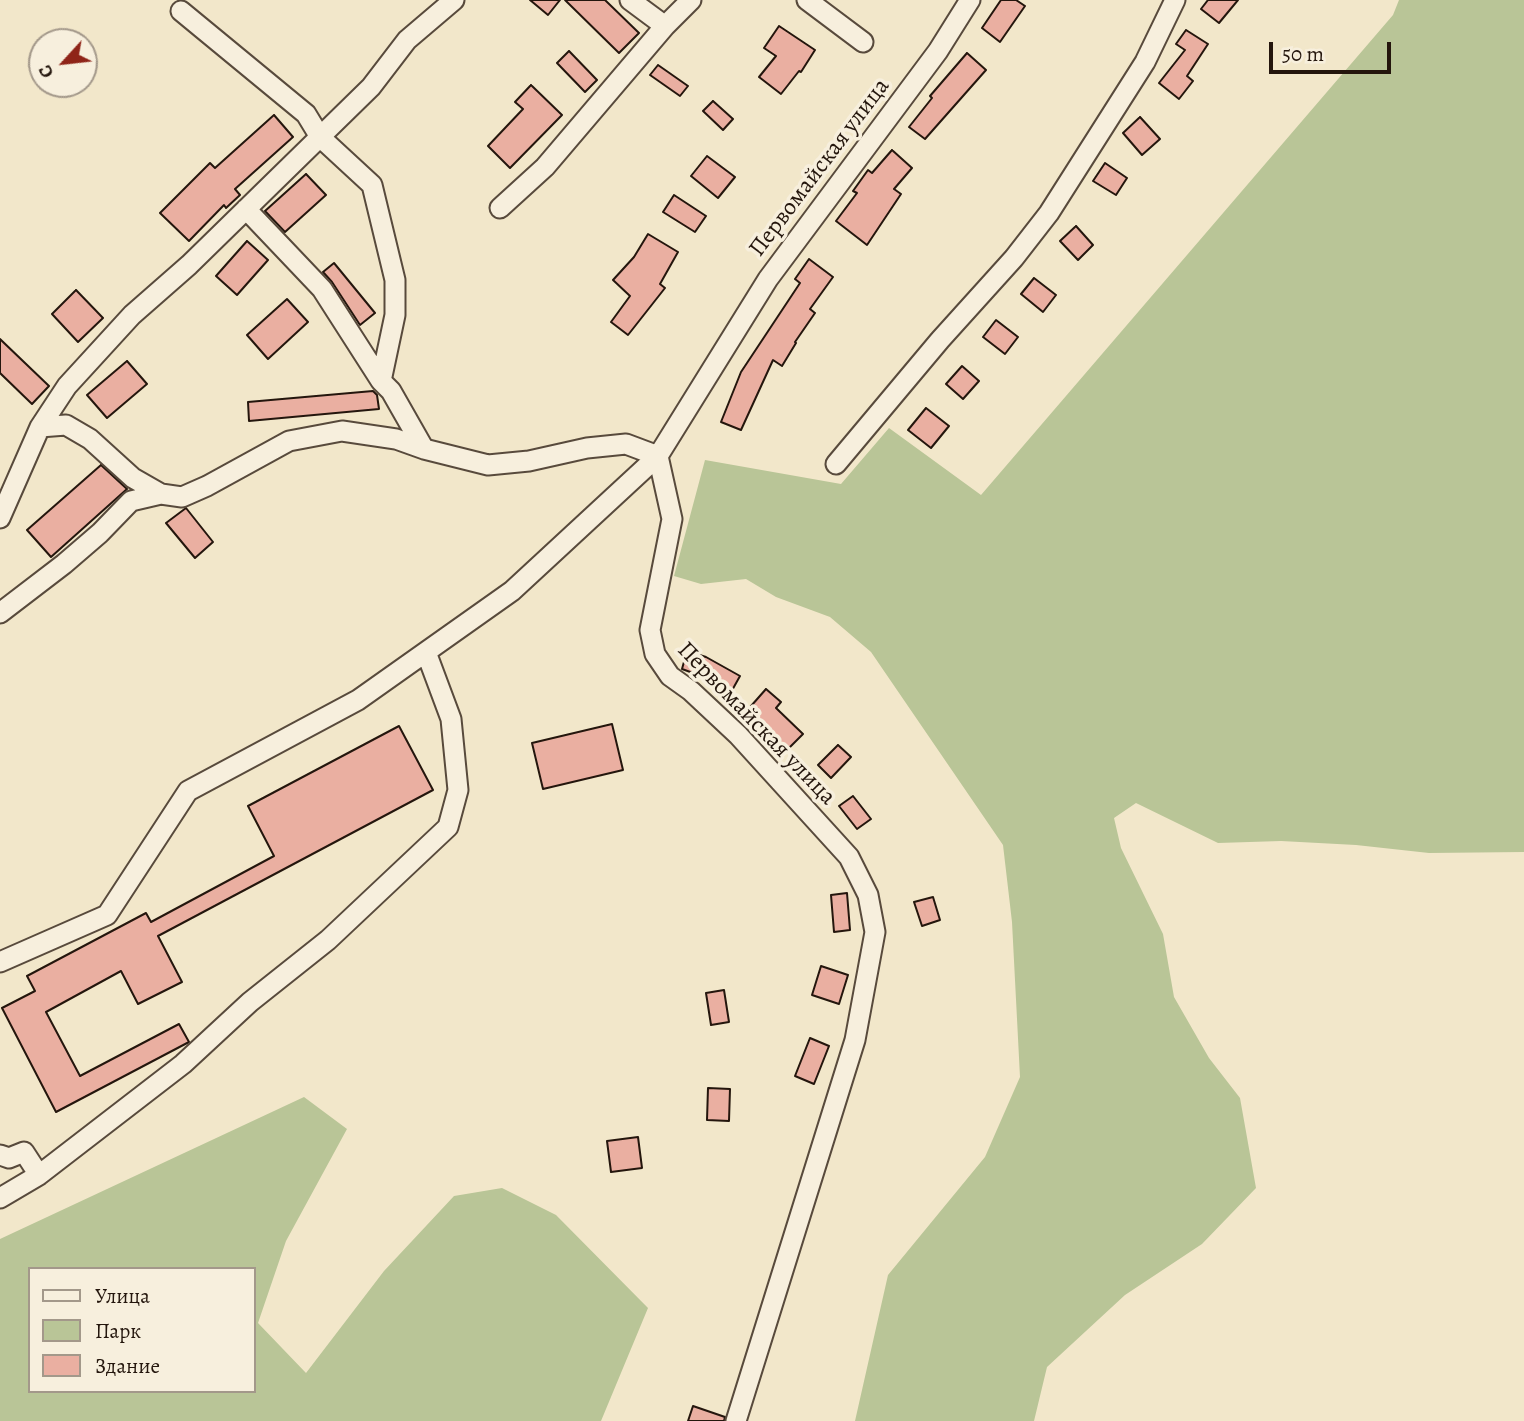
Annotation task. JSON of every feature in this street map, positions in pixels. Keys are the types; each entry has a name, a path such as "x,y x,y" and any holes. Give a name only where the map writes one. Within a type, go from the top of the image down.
{"street":[{"path":"0,518 40,427 67,386 132,315 189,265 371,87 407,40 454,0"},
{"path":"630,0 665,26"},
{"path":"500,208 545,167 665,26 691,0"},
{"path":"807,0 863,41"},
{"name":"Первомайская улица","path":"736,1421 855,1040 875,932 868,895 849,858 738,734 691,691 670,676 655,654 650,630 672,519 658,456 768,279 938,51 970,0"},
{"path":"836,464 940,340 1014,258 1049,213 1145,62 1175,0"},
{"path":"181,11 306,114 320,137 372,184 395,280 395,314 381,381"},
{"path":"246,209 322,289 381,381 391,391 424,449"},
{"path":"40,427 66,425 90,439 133,478 161,494"},
{"path":"0,613 64,564 131,502 161,494 181,496 207,486 289,441 342,431 397,439 424,449 488,465 529,461 587,448 626,444 658,456 512,591 358,700 188,792 107,915 0,962"},
{"path":"0,1198 39,1175 183,1064 250,1002 328,940 448,827 457,790 451,719 426,652"},
{"path":"0,1155 9,1158 24,1152 39,1175"}],"green space":[{"path":"1399,0 1524,0 1524,852 1429,853 1281,841 1218,843 1136,803 1114,818 1121,848 1163,934 1174,997 1209,1058 1240,1098 1256,1188 1202,1244 1125,1295 1047,1367 1034,1421 855,1421 888,1275 985,1157 1020,1077 1012,922 1003,845 871,652 830,617 776,597 746,579 701,584 674,576 705,460 841,484 889,428 981,495 1393,15"},
{"path":"304,1097 347,1129 286,1241 258,1323 306,1373 384,1271 454,1196 502,1188 556,1215 648,1308 601,1421 0,1421 0,1239"}],"building":[{"path":"530,0 560,0 548,15"},
{"path":"565,0 605,0 639,33 619,53"},
{"path":"1001,0 1016,0 1025,6 1000,42 982,28"},
{"path":"1208,0 1238,0 1219,23 1201,9"},
{"path":"779,26 815,50 801,72 799,71 781,94 759,77 776,56 764,48"},
{"path":"1186,30 1208,44 1187,76 1193,81 1179,99 1159,83 1185,50 1176,44"},
{"path":"569,51 597,80 585,92 557,63"},
{"path":"967,53 986,70 925,139 909,127 932,98 930,96"},
{"path":"658,65 688,86 680,96 650,75"},
{"path":"531,85 562,115 510,168 488,146 523,109 515,102"},
{"path":"713,101 733,119 723,130 703,111"},
{"path":"274,115 293,137 235,189 240,195 226,208 224,205 189,241 160,213 210,163 215,168"},
{"path":"1140,117 1160,139 1142,155 1123,133"},
{"path":"892,150 912,168 894,189 901,194 867,245 836,221 857,193 853,191 868,170 872,173"},
{"path":"707,156 735,177 718,198 691,176"},
{"path":"1105,163 1127,178 1116,195 1093,181"},
{"path":"306,174 326,195 285,232 265,211"},
{"path":"674,195 706,216 695,232 663,212"},
{"path":"1076,226 1093,245 1078,260 1060,241"},
{"path":"648,234 678,252 660,284 665,288 628,335 611,322 630,296 613,280 634,257"},
{"path":"247,241 268,260 237,295 216,276"},
{"path":"809,259 833,277 810,309 815,313 782,366 773,360 741,430 721,422 741,372 800,283 795,279"},
{"path":"334,263 375,313 360,325 323,272"},
{"path":"1034,278 1056,295 1043,312 1021,294"},
{"path":"76,290 103,318 78,342 52,314"},
{"path":"287,299 308,322 268,359 247,335"},
{"path":"996,320 1018,337 1005,354 983,337"},
{"path":"0,339 49,386 32,404 0,373"},
{"path":"127,361 147,384 107,418 87,395"},
{"path":"962,366 979,381 963,399 946,384"},
{"path":"373,391 377,395 379,409 249,421 248,402"},
{"path":"926,408 949,426 931,448 908,430"},
{"path":"101,465 127,489 51,557 27,530"},
{"path":"186,508 213,542 195,558 166,523"},
{"path":"687,651 706,657 740,676 730,694 715,686 718,682 682,669"},
{"path":"766,689 781,702 776,708 803,734 786,751 744,714"},
{"path":"612,724 623,770 543,789 532,743"},
{"path":"399,726 433,790 158,936 182,982 138,1004 121,971 46,1012 80,1076 179,1024 189,1042 56,1112 2,1008 35,991 27,976 146,913 151,922 274,856 248,806"},
{"path":"838,745 851,757 831,778 818,765"},
{"path":"853,796 871,819 857,829 839,806"},
{"path":"847,893 850,930 834,932 831,895"},
{"path":"933,897 940,920 922,926 914,902"},
{"path":"821,966 848,975 839,1004 812,995"},
{"path":"724,990 729,1022 711,1025 706,993"},
{"path":"810,1038 829,1046 814,1084 795,1076"},
{"path":"708,1088 730,1089 729,1121 707,1120"},
{"path":"638,1137 642,1168 611,1172 607,1141"},
{"path":"693,1406 725,1417 724,1421 688,1421"}]}
